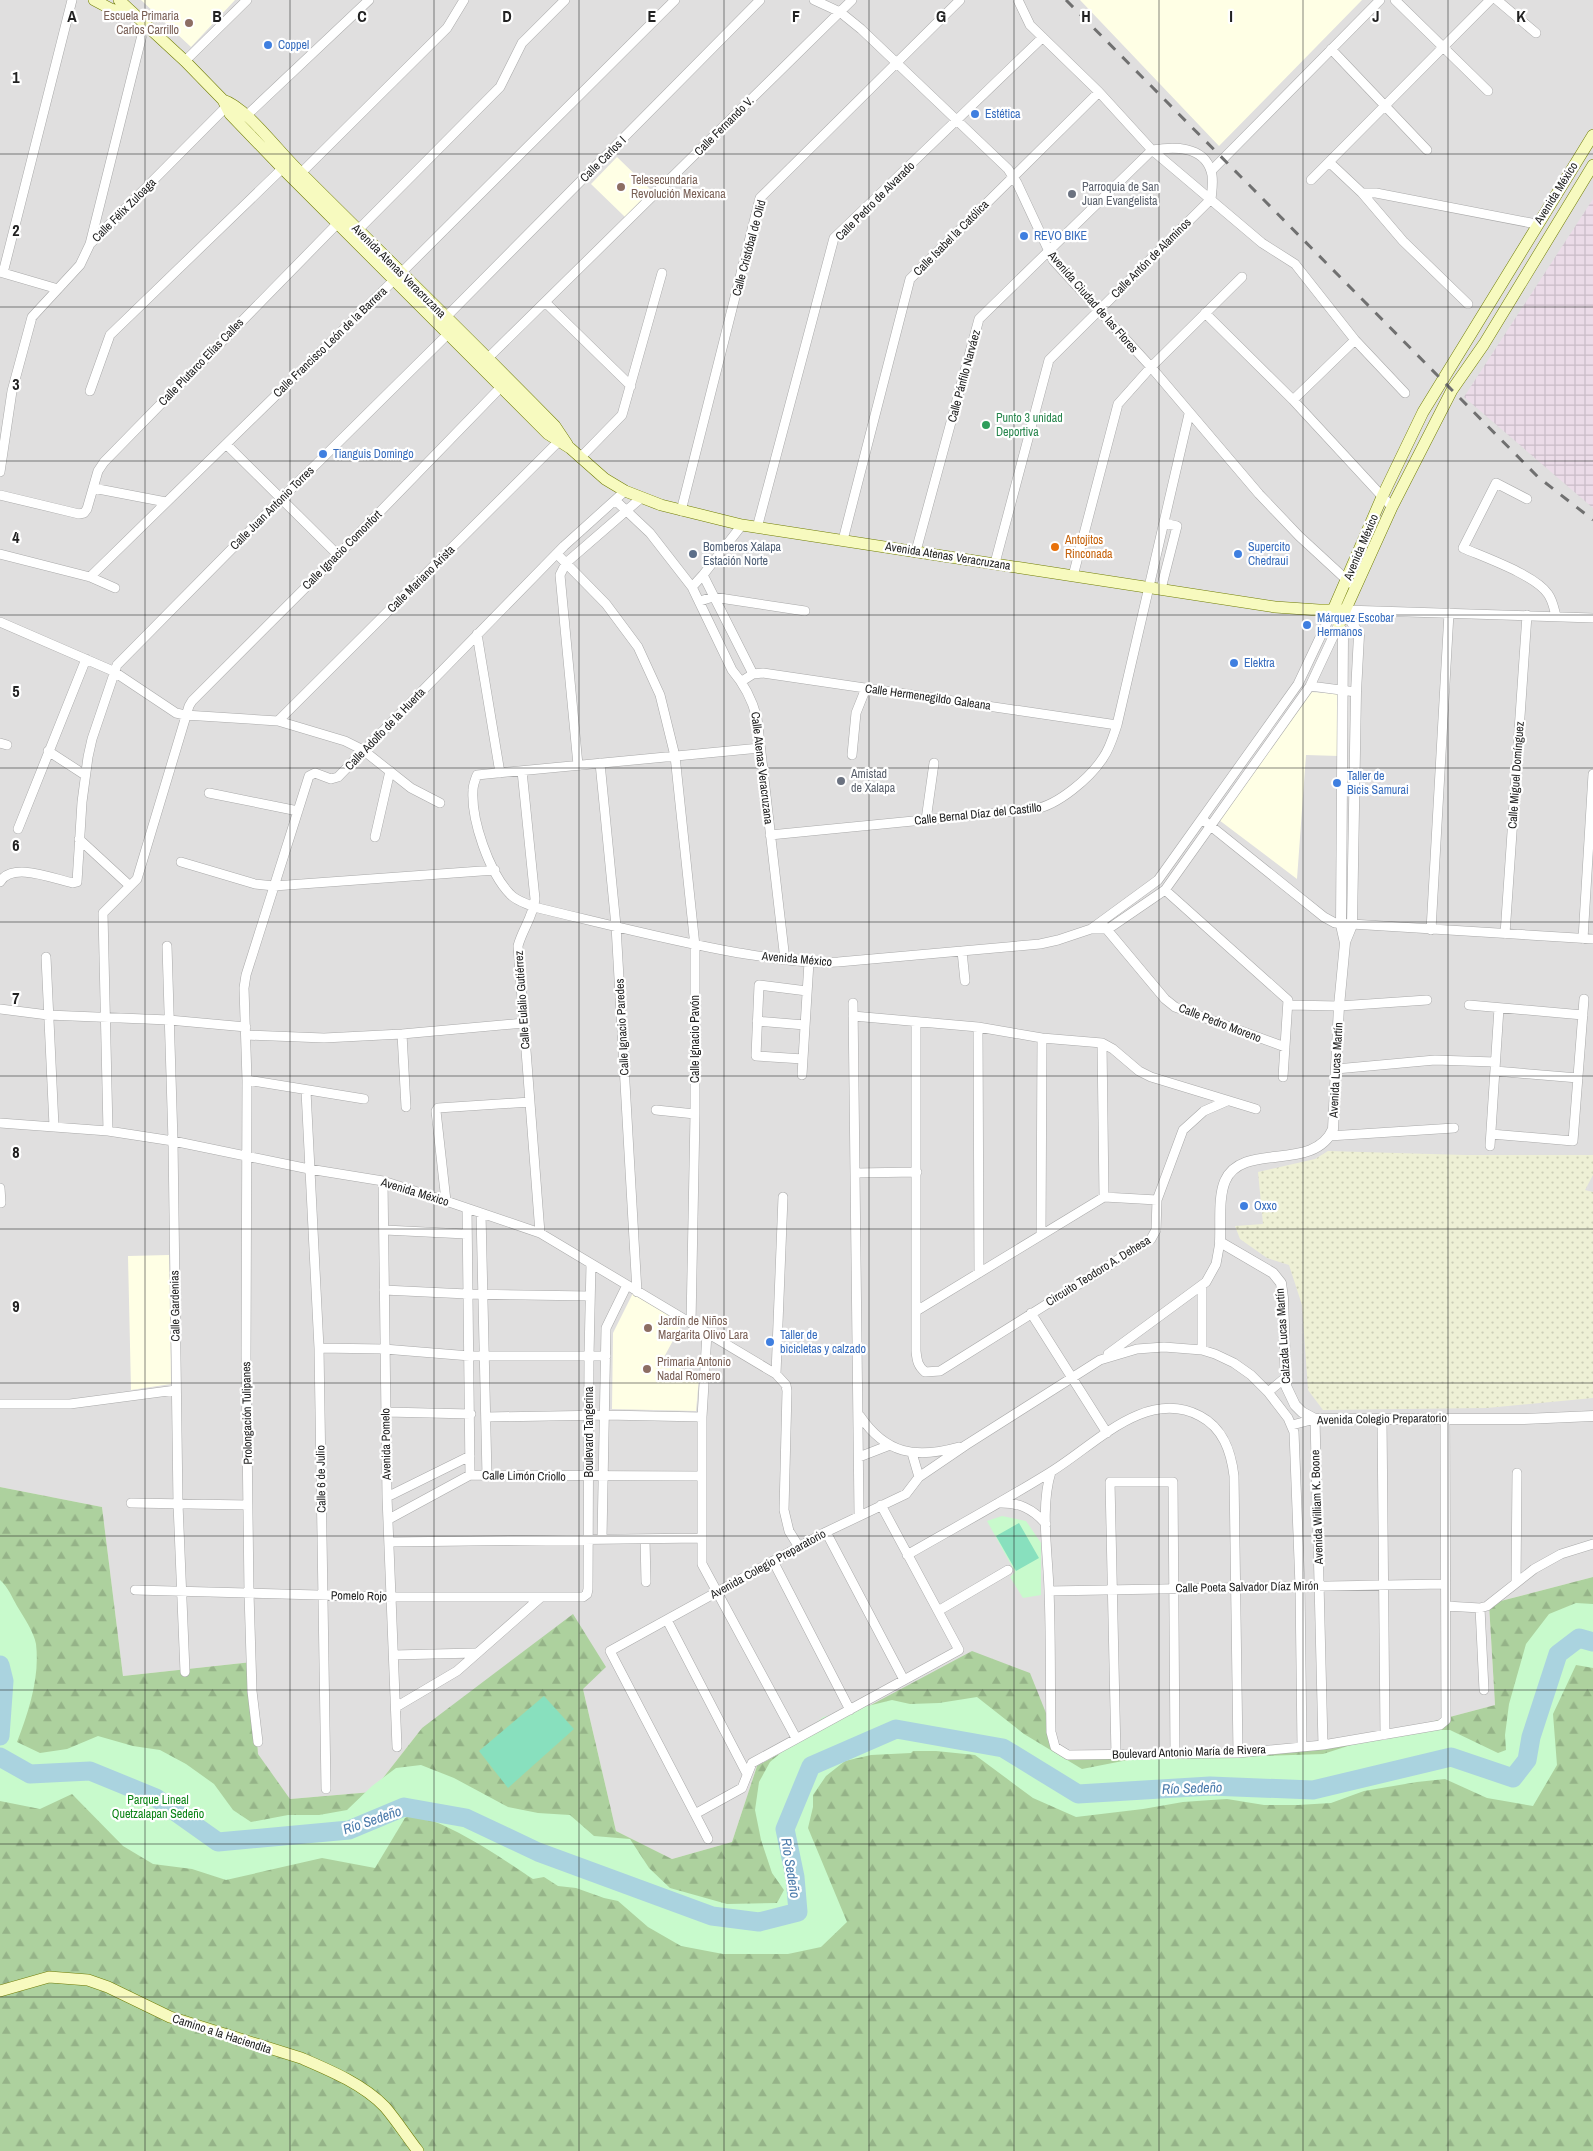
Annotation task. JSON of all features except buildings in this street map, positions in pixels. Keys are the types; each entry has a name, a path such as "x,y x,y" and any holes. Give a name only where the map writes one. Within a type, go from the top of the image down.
{"main road":[{"name":"Avenida Atenas Veracruzana","path":"94,0 111,8 124,4 145,23 185,61 286,165 301,173 358,230 398,277 452,330 548,434 564,442"},
{"name":"Avenida Atenas Veracruzana","path":"227,104 246,116 337,224 446,317 452,330 488,358 555,426 564,442 580,458 604,479 624,491 681,511 757,528 1156,587 1275,607 1345,610"},
{"name":"Avenida México","path":"1339,624 1382,497 1423,412 1593,135"},
{"name":"Avenida México","path":"1333,610 1351,584 1452,390 1484,344 1593,165"},
{"path":"1470,334 1484,344"},
{"name":"Camino a la Haciendita","path":"0,1991 49,1977 88,1980 108,1987 170,2018 321,2066 373,2096 418,2151"}],"street":[{"path":"58,289 2,273 72,0"},
{"path":"185,61 247,0"},
{"path":"246,116 369,0"},
{"path":"301,173 446,28 464,0"},
{"path":"358,230 500,88 522,43 565,0"},
{"name":"Calle Francisco León de la Barrera","path":"90,577 398,277 675,0"},
{"name":"Calle Carlos I","path":"446,317 760,0"},
{"name":"Avenida Ciudad de las Flores","path":"814,0 840,12 861,28 1013,175 1048,252 1151,367 1258,494 1299,536 1351,584"},
{"name":"Calle Fernando V.","path":"488,358 852,0"},
{"name":"Calle Cristóbal de Olid","path":"681,511 760,198 960,0"},
{"path":"1018,0 1030,25 1099,92 1152,150 1262,243 1295,264 1355,340 1405,393"},
{"path":"1212,171 1380,0"},
{"path":"1395,0 1488,92"},
{"path":"1311,180 1490,0"},
{"path":"1497,0 1536,33"},
{"path":"90,244 145,23"},
{"name":"Calle Pedro de Alvarado","path":"757,528 834,238 1042,38"},
{"path":"1331,49 1427,150"},
{"name":"Calle Isabel la Católica","path":"842,540 910,278 1099,92"},
{"name":"Calle Félix Zuloaga","path":"0,472 12,391 28,326 37,309 80,265 90,244 227,104"},
{"path":"1152,150 1170,147 1187,149 1200,156 1212,171 1211,199"},
{"name":"Calle Pánfilo Narváez","path":"916,551 979,320 1152,150"},
{"path":"1329,162 1362,193 1403,241 1468,304"},
{"path":"90,390 110,335 286,165"},
{"path":"1362,193 1376,193 1531,223"},
{"name":"Calle Antón de Alaminos","path":"995,563 1050,360 1211,199"},
{"name":"Calle Plutarco Elías Calles","path":"0,495 79,514 84,513 104,462 337,224"},
{"path":"580,458 622,416 662,273"},
{"path":"1073,576 1118,404 1151,367 1242,277"},
{"path":"545,302 630,386"},
{"path":"1205,313 1294,400 1392,507"},
{"name":"Calle Juan Antonio Torres","path":"113,671 123,657 280,499 452,330"},
{"path":"1294,400 1355,340"},
{"name":"Calle Ignacio Comonfort","path":"108,1131 103,913 137,879 185,715 192,701 338,555 502,386"},
{"name":"Calle Bernal Díaz del Castillo","path":"770,835 1047,807 1090,774 1109,748 1156,587 1177,526 1164,523 1189,414"},
{"name":"Calle Mariano Arista","path":"278,722 564,442"},
{"path":"226,444 338,555"},
{"path":"1527,499 1496,483 1463,548 1528,577 1540,585 1552,601 1556,616"},
{"path":"93,488 166,502"},
{"name":"Calle Adolfo de la Huerta","path":"247,1080 244,981 309,776 312,774 335,779 556,554 624,491"},
{"path":"578,765 560,574 566,564 641,498"},
{"name":"Calle Atenas Veracruzana","path":"615,500 661,545 692,586 732,670 742,681 753,701 785,960"},
{"path":"692,586 703,576 742,525"},
{"path":"0,554 90,577 115,588"},
{"name":"Calle Ignacio Pavón","path":"556,554 606,604 638,647 660,695 675,756 695,946 695,1114 691,1324"},
{"path":"703,576 753,674 742,681"},
{"path":"700,601 713,597 805,610"},
{"name":"Avenida Lucas Martín","path":"1333,610 1343,635 1341,925 1345,943"},
{"name":"Avenida México","path":"1091,929 1158,880 1298,684 1333,610"},
{"path":"1345,610 1593,618"},
{"name":"Avenida Lucas Martín","path":"1330,1136 1334,1119 1339,1006 1345,943 1352,925 1356,692 1359,635 1345,610"},
{"path":"1431,930 1449,613"},
{"name":"Calle Miguel Domínguez","path":"1505,934 1527,615"},
{"path":"0,622 113,671 169,710 185,715 278,722 345,741 363,750 411,788 440,803"},
{"name":"Avenida México","path":"500,773 477,775 473,790 477,827 495,870 511,895 534,907 695,946 809,962 838,962 1048,943 1091,929 1108,929 1165,890 1310,686 1339,624"},
{"path":"477,634 500,773 760,748"},
{"path":"18,829 86,659"},
{"path":"0,882 7,874 20,871 73,883 77,882 85,775 92,739 113,671"},
{"name":"Calle Hermenegildo Galeana","path":"753,674 763,673 1117,725"},
{"path":"1310,686 1356,692"},
{"path":"852,755 856,712 866,688"},
{"path":"48,751 85,775"},
{"name":"Calle Ignacio Paredes","path":"600,763 616,926 637,1292"},
{"path":"926,820 934,763"},
{"path":"375,837 390,771"},
{"name":"Calle Eulalio Gutiérrez","path":"522,771 534,907 518,946 540,1234"},
{"path":"1583,939 1593,774"},
{"path":"210,793 298,811"},
{"path":"1202,819 1324,917 1341,925 1593,939"},
{"path":"80,839 130,886"},
{"path":"181,862 255,884 274,886 495,870"},
{"path":"1165,890 1285,996 1289,1005 1283,1078"},
{"name":"Calle Pedro Moreno","path":"1100,921 1165,999 1175,1007 1284,1048"},
{"name":"Calle Gardenias","path":"167,946 173,1142 178,1504 185,1672"},
{"path":"962,951 965,981"},
{"path":"46,957 54,1126"},
{"path":"802,1075 809,962"},
{"path":"803,1059 756,1056 759,985 807,991"},
{"path":"1491,1134 1573,1141 1584,999"},
{"path":"1289,1005 1339,1006 1427,1000"},
{"path":"853,1003 859,1514"},
{"path":"1469,1005 1583,1015"},
{"path":"1490,1146 1499,1008"},
{"path":"0,1009 48,1015 169,1020 314,1038 402,1034 524,1023"},
{"path":"853,1016 978,1027 1042,1038 1102,1043 1113,1049 1139,1071 1151,1077 1256,1109"},
{"path":"758,1022 805,1025"},
{"name":"Circuito Teodoro A. Dehesa","path":"916,1022 917,1361 920,1368 925,1372 940,1371 1151,1239 1156,1230 1157,1200 1184,1130 1204,1111 1226,1101"},
{"path":"978,1027 979,1273"},
{"path":"402,1034 406,1107"},
{"path":"1041,1235 1042,1038"},
{"path":"1102,1043 1104,1197"},
{"path":"1336,1069 1435,1060 1495,1066 1578,1078"},
{"path":"247,1080 364,1099"},
{"name":"Prolongación Tulipanes","path":"247,1080 249,1593 253,1708 258,1742"},
{"name":"Calle 6 de Julio","path":"306,1091 319,1348 326,1789"},
{"path":"446,1201 436,1111 438,1108 530,1102"},
{"path":"656,1110 695,1114"},
{"name":"Avenida México","path":"0,1124 108,1131 383,1181 540,1234 776,1374 786,1385 788,1391 784,1510 789,1531 799,1547"},
{"path":"1220,1242 1222,1192 1226,1180 1232,1172 1250,1162 1313,1150 1323,1144 1330,1136 1454,1128"},
{"path":"856,1174 917,1172"},
{"name":"Avenida Pomelo","path":"383,1181 387,1497 397,1747"},
{"path":"0,1188 1,1203"},
{"path":"776,1374 783,1197"},
{"path":"918,1310 1104,1197 1157,1200"},
{"path":"467,1208 470,1475"},
{"path":"481,1213 487,1476"},
{"path":"384,1230 466,1234"},
{"name":"Avenida Colegio Preparatorio","path":"708,1839 610,1651 859,1514 906,1494 919,1478 966,1445 1100,1360 1202,1286 1213,1271 1220,1242"},
{"name":"Calzada Lucas Martín","path":"1220,1242 1272,1273 1280,1283 1284,1298 1288,1394 1302,1412 1315,1419"},
{"name":"Boulevard Tangerina","path":"583,1597 587,1594 588,1589 591,1264"},
{"name":"Boulevard Tangerina","path":"602,1538 606,1414 606,1328 627,1285"},
{"path":"1202,1286 1202,1350"},
{"path":"384,1290 482,1295 590,1296"},
{"path":"1031,1313 1107,1433"},
{"path":"707,1333 702,1417 702,1564 796,1738"},
{"name":"Avenida Colegio Preparatorio","path":"1100,1360 1138,1349 1164,1347 1202,1350 1234,1364 1251,1375 1268,1392 1292,1425 1315,1419 1524,1419 1593,1416"},
{"path":"319,1348 470,1356 606,1356"},
{"path":"1268,1392 1286,1378"},
{"path":"0,1404 70,1404 176,1390"},
{"path":"907,1555 1051,1472 1107,1433 1142,1412 1160,1407 1176,1407 1190,1410 1207,1419 1220,1432 1228,1445 1234,1476 1238,1753"},
{"path":"386,1412 470,1414"},
{"path":"486,1417 589,1416 606,1414 702,1417"},
{"path":"859,1415 875,1435 890,1445 912,1453 946,1450 966,1445"},
{"path":"1444,1418 1446,1606 1480,1608 1494,1602 1534,1570 1562,1554 1593,1544"},
{"name":"Avenida William K. Boone","path":"1315,1419 1323,1745"},
{"path":"1382,1419 1385,1735"},
{"name":"Avenida William K. Boone","path":"1292,1425 1296,1472 1300,1586 1302,1747"},
{"path":"859,1457 890,1445"},
{"path":"912,1453 919,1478"},
{"name":"Calle Limón Criollo","path":"387,1497 470,1456"},
{"path":"1049,1591 1046,1491 1051,1472"},
{"path":"1516,1583 1517,1473"},
{"name":"Calle Limón Criollo","path":"389,1519 470,1475 701,1476"},
{"path":"1116,1755 1110,1482 1173,1482 1175,1754"},
{"path":"131,1504 248,1505"},
{"path":"997,1504 1020,1505 1039,1516 1046,1524"},
{"path":"695,1814 742,1788 752,1763 959,1650 881,1505"},
{"path":"826,1532 904,1680"},
{"path":"390,1542 701,1538"},
{"path":"645,1539 646,1582"},
{"path":"773,1561 850,1710"},
{"path":"938,1611 1008,1570"},
{"name":"Calle Poeta Salvador Díaz Mirón","path":"1049,1591 1445,1584"},
{"name":"Pomelo Rojo","path":"135,1590 323,1595 583,1597"},
{"name":"Boulevard Antonio María de Rivera","path":"1049,1591 1051,1732 1055,1747 1068,1755 1238,1753 1323,1745 1444,1723 1446,1720 1446,1606"},
{"path":"396,1706 457,1671 475,1653 540,1598"},
{"path":"1480,1608 1484,1690"},
{"path":"667,1620 747,1774"},
{"path":"394,1655 475,1653"}],"shaded area":[{"path":"0,0 1593,0 1593,1577 1489,1604 1495,1705 1336,1747 1056,1752 757,1766 732,1842 672,1859 616,1831 583,1689 422,1728 372,1792 290,1799 258,1755 252,1662 123,1676 102,1507 0,1487"},
{"name":"Escuela Primaria Carlos Carrillo","path":"141,0 235,0 191,47"},
{"path":"1080,0 1362,0 1219,146"},
{"name":"Telesecundaria Revolución Mexicana","path":"617,157 651,190 625,217 591,184"},
{"path":"1593,199 1593,508 1464,397"},
{"path":"1311,692 1340,694 1339,756 1306,755 1297,879 1219,820"},
{"path":"1328,1151 1465,1155 1593,1155 1593,1175 1585,1190 1593,1192 1593,1398 1487,1408 1323,1410 1308,1390 1302,1305 1289,1265 1267,1258 1240,1239 1235,1226 1263,1224 1258,1172 1315,1159"},
{"path":"169,1255 171,1384 131,1390 128,1256"},
{"name":"Primaria Antonio Nadal Romero","path":"633,1293 683,1322 663,1359 699,1378 696,1411 612,1409 613,1333"}],"green space":[{"path":"0,1487 102,1507 123,1676 252,1662 258,1754 290,1799 372,1792 422,1728 573,1614 606,1667 583,1689 616,1831 672,1859 732,1842 757,1766 972,1651 1030,1673 1048,1718 1056,1752 1336,1747 1495,1705 1489,1604 1593,1577 1593,2151 0,2151"},
{"path":"1002,1516 1026,1521 1041,1543 1041,1595 1023,1598 1010,1577 1015,1572 987,1521"},
{"path":"1019,1523 1039,1558 1016,1571 996,1536"},
{"name":"Parque Lineal Quetzalapan Sedeño","path":"0,1580 8,1589 28,1624 36,1644 35,1681 26,1718 17,1742 40,1753 67,1749 98,1736 133,1746 160,1750 186,1764 214,1784 233,1810 251,1822 288,1815 319,1815 347,1810 372,1786 396,1768 421,1765 454,1778 508,1807 538,1813 570,1815 594,1836 630,1839 649,1868 670,1888 727,1904 777,1903 784,1890 772,1873 761,1840 755,1810 759,1782 770,1762 823,1717 892,1700 910,1704 939,1703 977,1697 1024,1734 1082,1769 1138,1758 1203,1750 1264,1756 1323,1754 1382,1735 1414,1730 1450,1730 1498,1753 1506,1750 1505,1735 1509,1704 1526,1644 1549,1614 1576,1603 1593,1604 1593,1668 1576,1665 1553,1714 1557,1765 1533,1806 1487,1798 1445,1779 1364,1791 1331,1803 1264,1805 1227,1799 1183,1802 1076,1817 1033,1798 975,1755 913,1751 911,1753 871,1755 845,1761 826,1776 813,1795 813,1807 808,1828 847,1922 821,1947 788,1954 723,1954 681,1946 648,1927 618,1901 576,1888 558,1886 544,1877 533,1879 469,1839 432,1821 416,1817 405,1818 375,1868 322,1858 226,1880 192,1869 153,1864 123,1846 72,1794 40,1809 0,1801"},
{"path":"544,1696 574,1729 508,1788 479,1751"}],"waterway":[{"name":"Río Sedeño","path":"0,1757 30,1774 90,1771 156,1798 218,1842 349,1830 404,1807 466,1818 538,1852 712,1916 759,1922 798,1912 795,1877 785,1829 811,1766 896,1729 1003,1748 1078,1794 1210,1786 1313,1790 1451,1757 1513,1778 1527,1760 1531,1737 1558,1654 1579,1638 1593,1642"},
{"name":"Río Sedeño","path":"0,1665 4,1681 0,1736"}],"railway":[{"path":"1066,0 1538,477 1593,520"}],"place":[{"name":"Escuela Primaria Carlos Carrillo","path":"189,23"},
{"name":"Coppel","path":"268,45"},
{"name":"Estética","path":"975,114"},
{"name":"Telesecundaria Revolución Mexicana","path":"621,187"},
{"name":"Parroquia de San Juan Evangelista","path":"1072,194"},
{"name":"REVO BIKE","path":"1024,236"},
{"name":"Punto 3 unidad Deportiva","path":"986,425"},
{"name":"Tianguis Domingo","path":"323,454"},
{"name":"Antojitos Rinconada","path":"1055,547"},
{"name":"Bomberos Xalapa Estación Norte","path":"693,554"},
{"name":"Supercito Chedraui","path":"1238,554"},
{"name":"Márquez Escobar Hermanos","path":"1307,625"},
{"name":"Elektra","path":"1234,663"},
{"name":"Amistad de Xalapa","path":"841,781"},
{"name":"Taller de Bicis Samurai","path":"1337,783"},
{"name":"Oxxo","path":"1244,1206"},
{"name":"Jardín de Niños Margarita Olivo Lara","path":"648,1328"},
{"name":"Taller de bicicletas y calzado","path":"770,1342"},
{"name":"Primaria Antonio Nadal Romero","path":"647,1369"}]}
